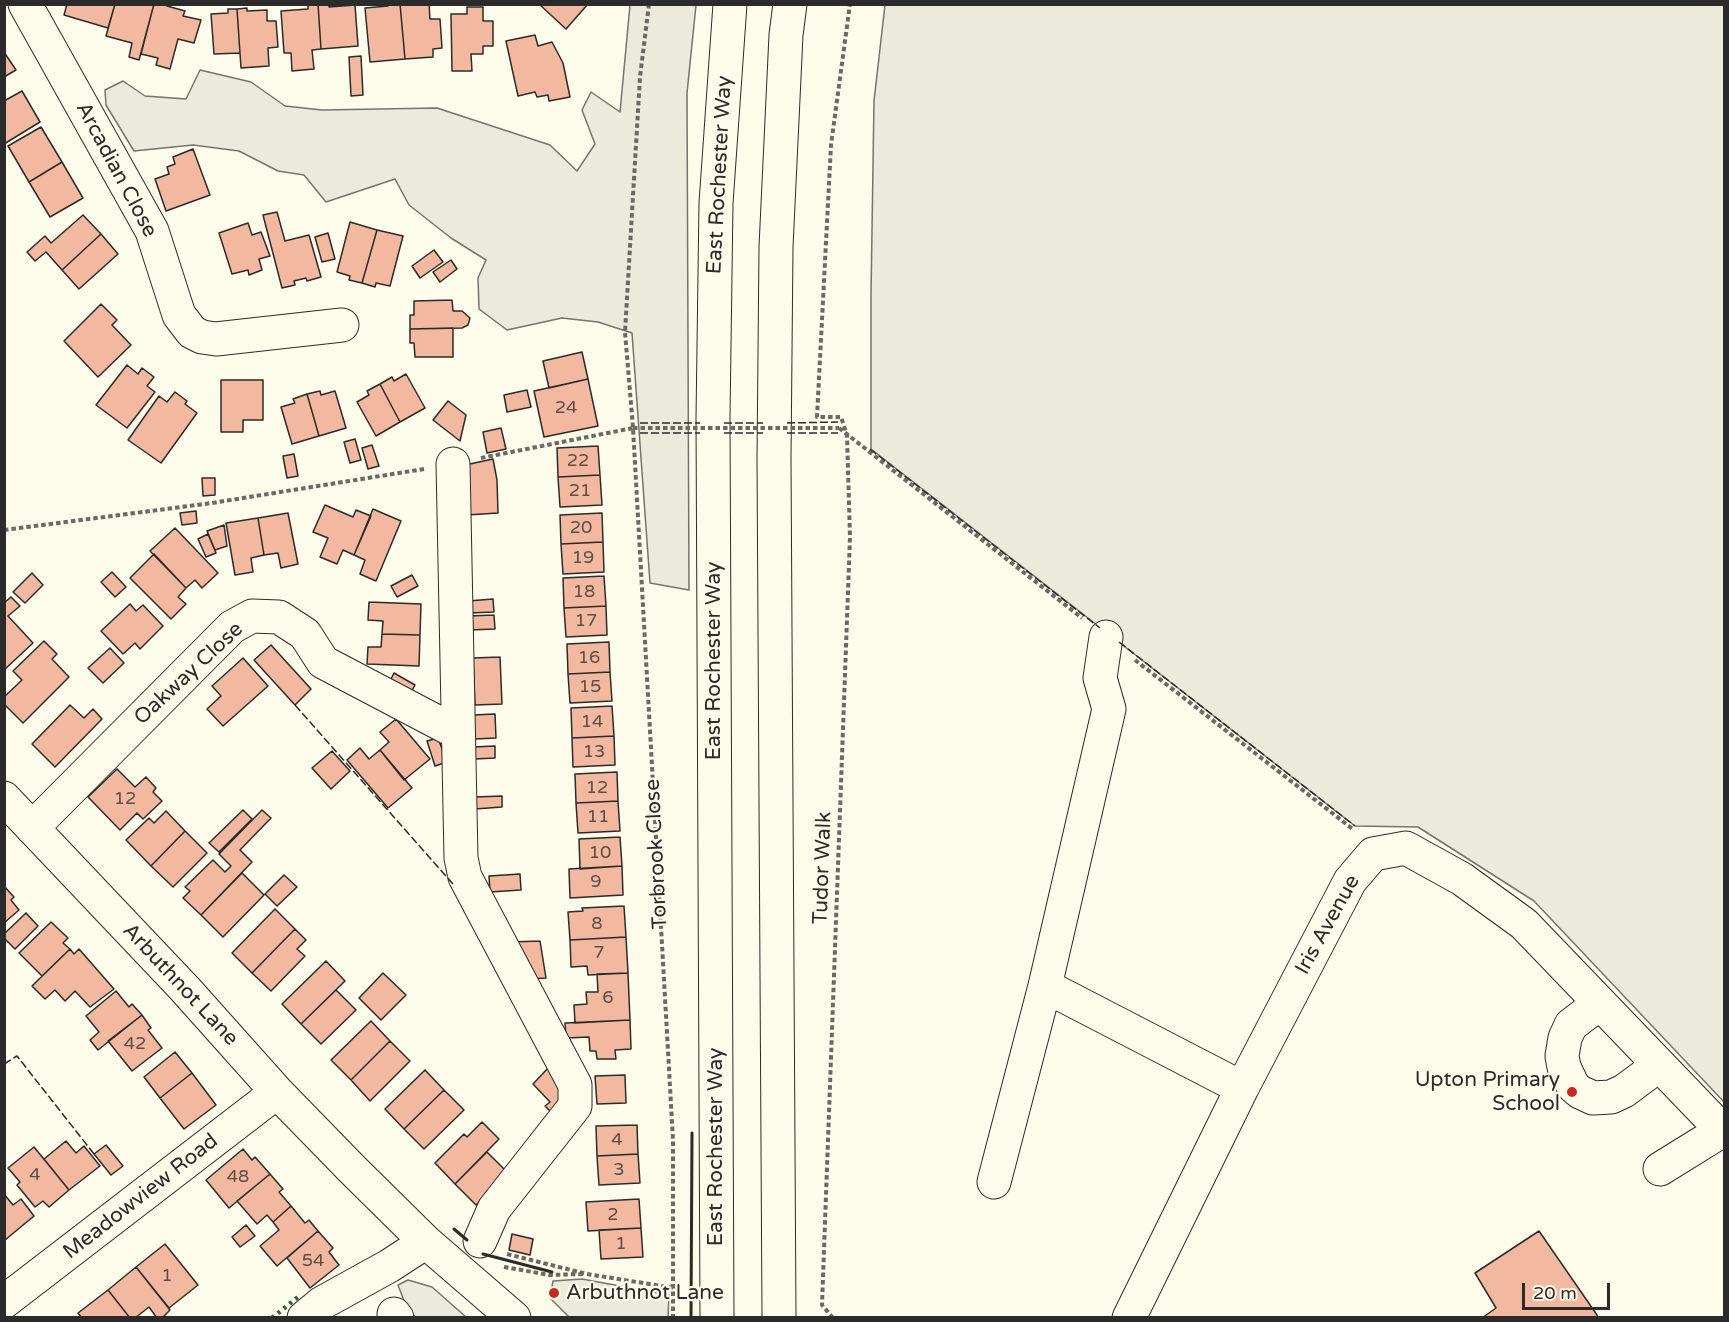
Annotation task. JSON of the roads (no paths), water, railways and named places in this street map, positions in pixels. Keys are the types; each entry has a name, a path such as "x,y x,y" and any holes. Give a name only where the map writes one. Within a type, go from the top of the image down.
{"main road":[{"name":"Arcadian Close","path":"25,4 152,231 179,315 192,332 202,337 216,339 342,325"},
{"name":"East Rochester Way","path":"717,1317 713,418 716,203 730,4"},
{"path":"779,1317 774,458 776,247 786,35 790,4"},
{"path":"453,464 461,858 465,877 575,1085 574,1106 494,1209 480,1241"},
{"name":"Oakway Close","path":"32,828 232,627 252,616 279,617 305,634 323,662 458,733"},
{"path":"994,1182 1045,986 1109,709 1100,678 1106,637"},
{"name":"Arbuthnot Lane","path":"4,798 188,991 278,1092 426,1242 514,1317"},
{"name":"Iris Avenue","path":"1129,1317 1242,1088 1350,881 1373,854 1406,848 1462,879 1524,924 1724,1131"},
{"path":"1045,986 1242,1088"},
{"path":"1600,1003 1571,1025 1565,1038 1562,1056 1564,1067 1573,1086 1593,1098 1611,1097 1624,1091 1659,1065"},
{"name":"Meadowview Road","path":"4,1302 278,1092"},
{"path":"1660,1170 1724,1131"},
{"path":"304,1317 322,1303 389,1266 426,1242"}],"place":[{"name":"Upton Primary School","path":"1572,1092"},
{"name":"Arbuthnot Lane","path":"554,1293"}]}
